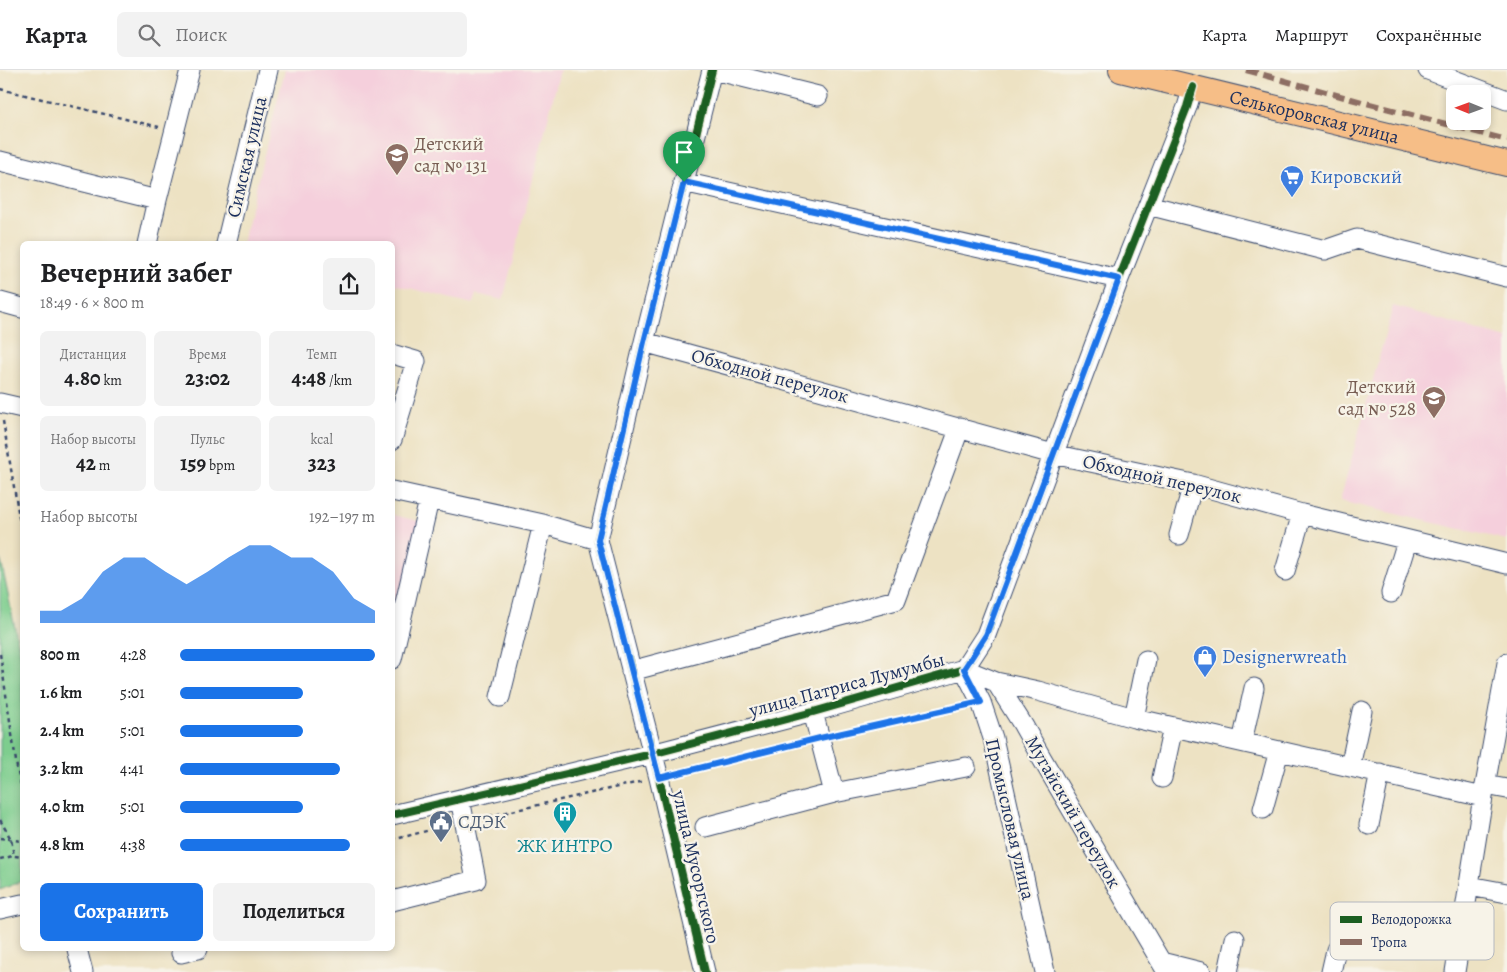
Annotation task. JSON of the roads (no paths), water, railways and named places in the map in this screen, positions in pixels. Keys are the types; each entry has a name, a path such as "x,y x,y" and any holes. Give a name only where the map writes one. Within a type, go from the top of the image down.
{"main road":[{"name":"Селькоровская улица","path":"1121,70 1160,74 1192,87 1507,164"}],"street":[{"path":"148,241 190,70"},
{"name":"Симская улица","path":"227,241 268,70"},
{"path":"713,70 818,96"},
{"name":"улица Мусоргского","path":"705,972 659,778 598,540 644,342 713,70"},
{"path":"1428,70 1507,100"},
{"name":"улица Патриса Лумумбы","path":"395,814 652,754 813,712 964,669 986,635 1119,279 1187,107 1192,87"},
{"path":"0,161 157,200"},
{"path":"684,182 1119,279"},
{"path":"1148,205 1325,250 1357,239 1507,277"},
{"path":"0,302 20,307"},
{"name":"Обходной переулок","path":"644,342 1053,454 1193,484 1407,541 1507,564"},
{"path":"395,355 416,361 395,430"},
{"path":"1,409 20,408"},
{"path":"631,671 896,600 960,427"},
{"path":"1179,535 1193,484"},
{"path":"395,492 544,524 598,540"},
{"path":"395,646 429,500"},
{"path":"1285,571 1302,514"},
{"path":"500,697 544,524"},
{"path":"1391,593 1407,541"},
{"path":"1134,718 1146,660"},
{"path":"964,669 996,682 1038,691 1134,718 1350,767 1484,791 1507,789"},
{"name":"Промысловая улица","path":"964,669 981,702 993,738 1045,972"},
{"path":"1466,902 1484,791 1506,675"},
{"name":"Мугайский переулок","path":"996,682 1164,967"},
{"path":"1242,742 1254,688"},
{"path":"1350,767 1362,711"},
{"path":"813,712 834,793"},
{"path":"1162,778 1173,727"},
{"path":"1263,809 1279,751"},
{"path":"705,827 834,793 966,767"},
{"path":"1369,825 1380,773"},
{"path":"395,899 476,880 463,822 460,799"},
{"path":"1469,886 1507,893"},
{"path":"0,909 20,904"},
{"path":"1228,972 1235,939"},
{"path":"78,951 83,972"},
{"path":"1164,967 1201,972"}],"place":[{"name":"Детский сад № 131","path":"397,176"},
{"name":"Кировский","path":"1292,198"},
{"name":"Детский сад № 528","path":"1434,419"},
{"name":"Designerwreath","path":"1205,678"},
{"name":"ЖК ИНТРО","path":"565,834"},
{"name":"СДЭК","path":"441,843"}]}
